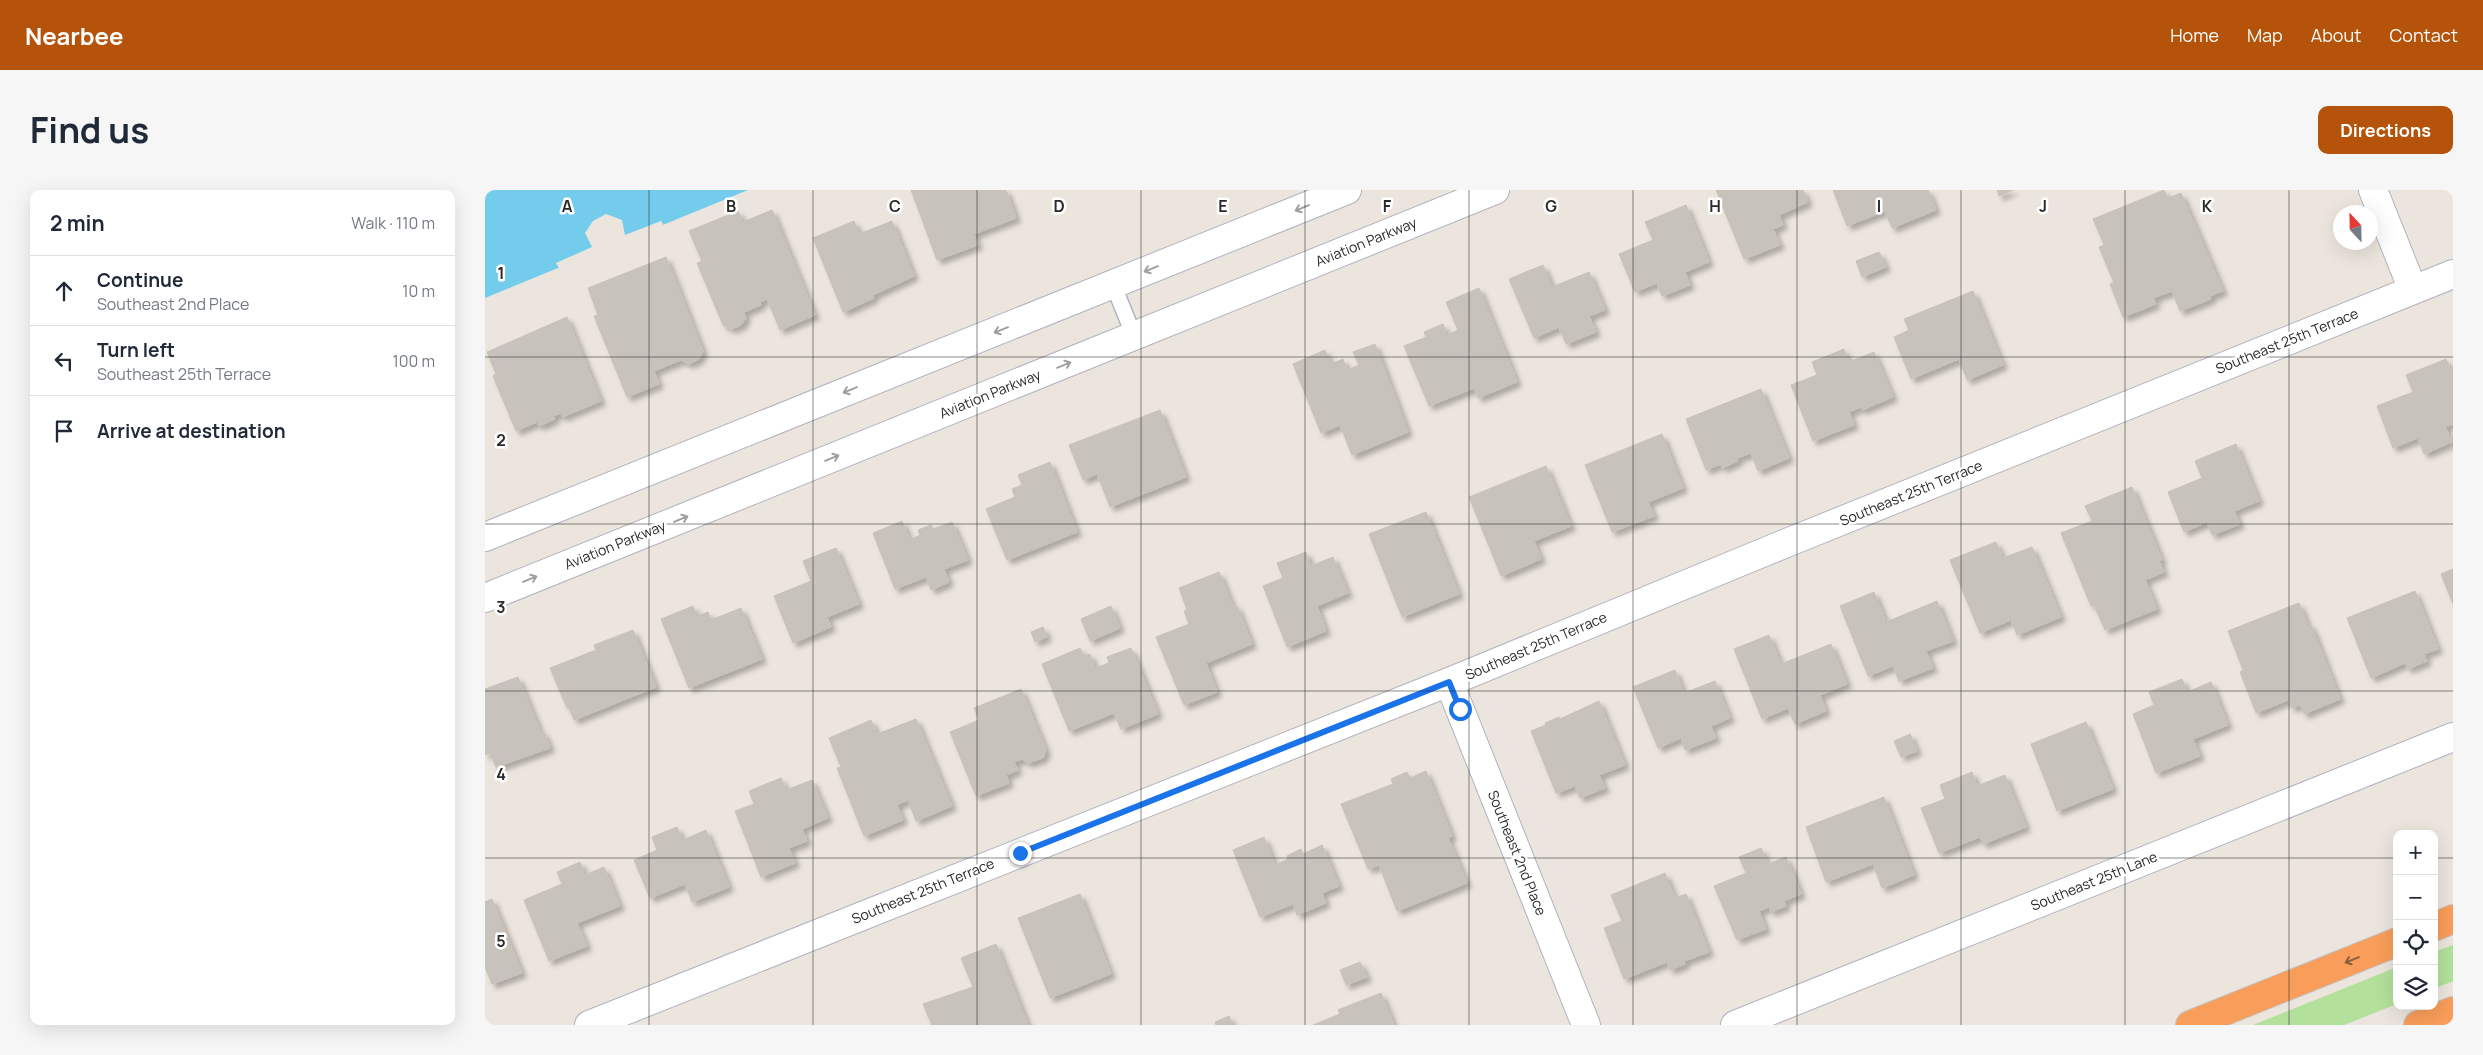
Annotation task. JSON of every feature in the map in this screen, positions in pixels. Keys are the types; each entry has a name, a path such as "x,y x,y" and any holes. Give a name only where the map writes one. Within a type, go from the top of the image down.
{"highway":[{"path":"2438,925 2453,919"},
{"path":"2190,1025 2393,944"},
{"path":"2418,1025 2453,1011"}],"street":[{"path":"485,537 1347,190"},
{"name":"Aviation Parkway","path":"485,598 1495,190"},
{"path":"2373,190 2413,290"},
{"name":"Southeast 25th Terrace","path":"589,1025 1449,682 1775,547 2453,274"},
{"name":"Southeast 2nd Place","path":"1449,682 1585,1025"},
{"name":"Southeast 25th Lane","path":"1735,1025 2453,737"}],"lane":[{"path":"1113,284 1134,336"}],"green space":[{"path":"2453,945 2453,981 2438,987 2438,965 2438,951"},
{"path":"2393,969 2393,1006 2344,1025 2253,1025"}],"water":[{"path":"485,190 748,190 485,298"}],"pier":[{"path":"606,214 622,220 625,235 661,221 664,226 559,268 556,263 592,247 585,233 593,221"}],"building":[{"path":"911,190 1006,190 1016,218 974,234 978,245 937,260"},
{"path":"1716,190 1803,190 1808,202 1779,215 1783,225 1773,229 1780,245 1744,259"},
{"path":"1833,190 1928,190 1936,210 1892,228 1885,211 1847,226"},
{"path":"1997,190 2013,190 1999,196"},
{"path":"2164,190 2168,198 2181,193 2223,291 2210,296 2211,299 2180,311 2172,291 2153,298 2156,304 2123,317 2110,284 2114,283 2099,247 2104,245 2093,219"},
{"path":"1686,205 1709,262 1685,272 1690,285 1662,296 1657,283 1635,292 1619,254 1653,240 1645,222"},
{"path":"772,210 815,315 780,330 767,299 760,302 761,305 744,312 746,318 741,325 732,329 723,325 697,263 702,261 689,231 738,211 743,222"},
{"path":"854,221 859,234 892,221 914,276 873,295 874,298 843,312 813,238"},
{"path":"1879,252 1886,267 1862,277 1856,261"},
{"path":"666,257 703,351 699,359 689,364 681,360 654,371 659,384 627,397 594,316 598,315 588,288"},
{"path":"1543,265 1552,287 1589,272 1605,310 1589,316 1596,332 1566,344 1559,327 1534,338 1509,279"},
{"path":"1479,288 1517,382 1478,398 1474,388 1429,406 1404,346 1426,337 1424,332 1443,324 1447,335 1458,330 1446,302"},
{"path":"1973,291 2003,365 1967,380 1959,359 1911,379 1894,337 1909,330 1904,319"},
{"path":"567,317 601,401 562,417 561,413 553,416 555,419 539,426 537,422 516,431 493,376 496,374 487,352"},
{"path":"1375,344 1408,432 1352,455 1340,425 1321,433 1293,364 1325,350 1331,364 1343,359 1347,370 1359,365 1353,352"},
{"path":"1844,349 1849,362 1874,352 1893,397 1862,410 1861,407 1849,412 1854,425 1813,441 1791,385 1817,375 1812,362"},
{"path":"2446,359 2453,376 2453,424 2445,427 2452,442 2424,454 2418,438 2393,448 2377,406 2413,392 2406,375"},
{"path":"1761,389 1789,458 1758,471 1751,453 1737,458 1738,461 1722,468 1721,464 1706,470 1686,419"},
{"path":"1160,410 1186,477 1110,507 1097,474 1083,480 1069,445"},
{"path":"1662,434 1683,488 1648,502 1654,516 1612,532 1585,465"},
{"path":"2236,444 2259,501 2234,511 2240,524 2212,535 2207,522 2184,532 2168,492 2202,478 2195,461"},
{"path":"1050,462 1077,532 1007,560 986,509 1015,497 1012,489 1022,485 1018,475"},
{"path":"1546,466 1571,526 1534,541 1541,559 1501,576 1469,497"},
{"path":"2132,487 2162,560 2159,561 2164,572 2145,580 2157,609 2105,630 2094,605 2091,606 2061,533 2092,521 2085,506"},
{"path":"1426,512 1459,594 1402,617 1369,534"},
{"path":"902,521 910,540 920,535 918,530 931,525 933,529 952,522 968,560 944,569 949,582 931,590 926,577 895,589 873,533"},
{"path":"1996,542 2003,558 2032,547 2061,617 2017,635 2011,620 1980,633 1950,560"},
{"path":"836,548 859,604 827,617 831,627 793,643 774,596 811,581 803,561"},
{"path":"1306,552 1311,566 1333,557 1348,593 1317,606 1326,631 1287,647 1263,586 1283,578 1277,563"},
{"path":"2453,569 2453,604 2441,574"},
{"path":"1219,572 1233,607 1237,606 1252,644 1206,663 1217,692 1184,705 1156,637 1189,624 1184,611 1187,610 1179,588"},
{"path":"2415,591 2438,649 2424,654 2427,661 2408,669 2405,663 2371,678 2347,618"},
{"path":"1874,592 1886,622 1937,601 1953,641 1926,651 1933,668 1899,681 1893,666 1868,676 1840,606"},
{"path":"2299,603 2308,626 2311,625 2340,699 2304,714 2300,705 2292,708 2288,700 2256,713 2240,672 2243,670 2228,631"},
{"path":"693,606 697,616 708,612 711,620 741,608 762,659 689,688 661,619"},
{"path":"1111,606 1120,628 1090,641 1081,619"},
{"path":"1043,627 1047,637 1035,642 1031,632"},
{"path":"633,630 656,687 574,720 550,668 596,650 594,645"},
{"path":"1769,635 1781,664 1831,644 1847,684 1820,695 1826,711 1795,724 1788,708 1762,719 1734,649"},
{"path":"1080,648 1084,656 1090,654 1095,668 1109,663 1107,657 1131,648 1158,714 1121,729 1114,713 1069,731 1042,664"},
{"path":"1675,670 1684,693 1715,681 1730,718 1711,726 1716,738 1685,750 1681,738 1658,748 1633,687"},
{"path":"518,677 541,733 544,732 550,748 496,767 490,753 485,755 485,689"},
{"path":"2182,679 2187,692 2211,682 2228,725 2193,739 2200,756 2156,773 2133,714 2154,705 2149,692"},
{"path":"1021,689 1046,750 1043,758 1028,763 1022,759 1014,762 1018,770 1006,775 1009,783 976,796 950,732 979,720 974,708"},
{"path":"1599,701 1625,765 1599,775 1605,788 1580,798 1575,786 1556,793 1531,731 1546,725 1545,723 1559,717 1560,719"},
{"path":"916,719 952,806 916,821 908,800 897,805 903,820 864,836 837,768 841,767 829,738 871,720 877,734"},
{"path":"2086,722 2113,789 2057,811 2031,744"},
{"path":"1910,734 1917,751 1901,757 1894,741"},
{"path":"1426,771 1452,836 1448,838 1467,883 1397,911 1379,865 1368,869 1341,804 1393,784 1391,779 1407,772 1410,778"},
{"path":"1972,772 1977,786 2005,775 2026,827 1983,844 1980,837 1939,853 1921,808 1945,799 1940,785"},
{"path":"781,778 786,790 812,780 828,818 802,829 807,841 789,848 795,863 761,877 735,811 754,804 749,791"},
{"path":"1884,797 1914,875 1882,888 1873,864 1826,882 1806,827"},
{"path":"677,827 683,840 706,830 729,887 692,902 685,884 650,898 634,860 657,850 652,837"},
{"path":"1264,837 1275,865 1288,859 1287,856 1301,849 1303,854 1322,845 1339,886 1322,893 1326,903 1297,915 1293,904 1260,917 1233,850"},
{"path":"1761,848 1768,864 1786,857 1801,894 1784,901 1786,906 1771,912 1769,907 1759,911 1766,929 1737,940 1714,886 1746,873 1739,857"},
{"path":"580,862 585,875 604,867 620,906 577,923 587,946 549,961 524,900 562,884 557,872"},
{"path":"1665,873 1675,898 1686,894 1709,952 1684,961 1685,964 1670,970 1667,962 1624,979 1604,928 1622,921 1611,895"},
{"path":"1080,894 1111,974 1050,998 1018,918"},
{"path":"492,899 522,973 492,984 485,967 485,902"},
{"path":"996,944 1028,1025 932,1025 923,1004 973,987 961,958"},
{"path":"1360,962 1367,977 1346,985 1340,970"},
{"path":"1381,993 1394,1025 1313,1025 1340,1014 1338,1010"},
{"path":"1229,1016 1233,1025 1216,1025 1215,1022"}],"route":[{"path":"1020,853 1449,682 1460,709"}]}
